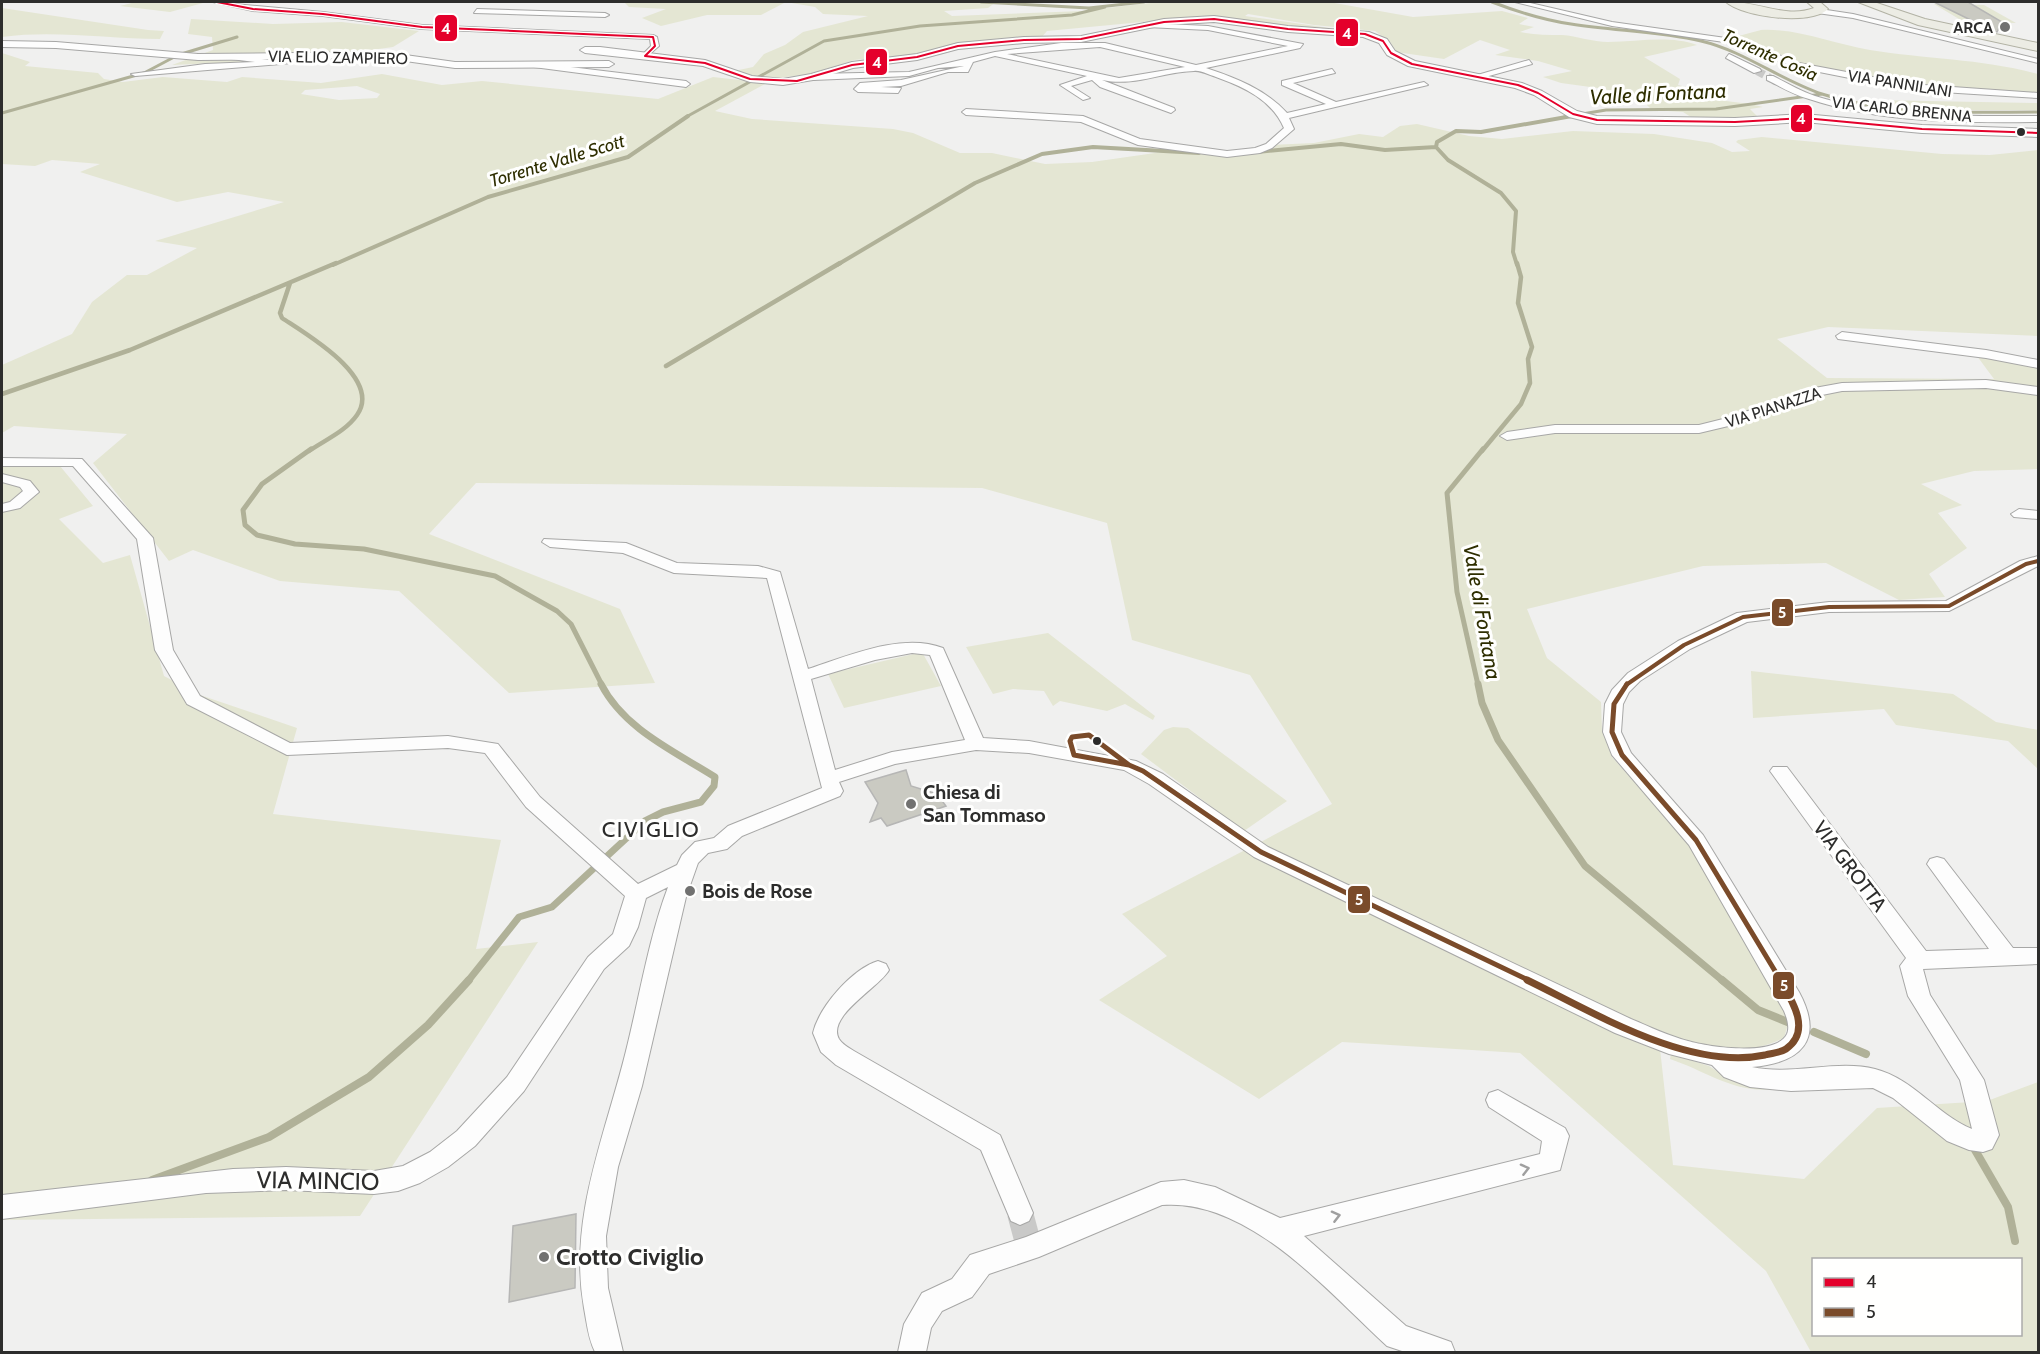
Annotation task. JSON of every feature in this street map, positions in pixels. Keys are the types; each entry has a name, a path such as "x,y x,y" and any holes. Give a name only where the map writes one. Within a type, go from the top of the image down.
{"main road":[{"path":"1732,2 1771,12 1801,14 1816,6"},
{"path":"1864,2 1922,22 2038,46"}],"street":[{"path":"217,2 253,9 323,14 422,27 653,37 655,46 645,56"},
{"name":"VIA PANNILANI","path":"1519,2 1612,24 1732,40 1755,46 1797,65 1910,87 2038,96"},
{"path":"578,33 611,8 603,4"},
{"path":"1816,6 2038,61"},
{"path":"477,11 604,15"},
{"path":"645,56 705,63 736,75 763,81 797,81 852,65 917,57 958,46 1024,40 1081,39 1147,25 1214,19 1288,29 1365,34 1383,41 1390,53 1412,64 1478,76 1538,93 1569,112 1597,120 1735,122 1804,118 1922,129 2038,133"},
{"path":"994,54 1094,77 1137,80 1300,46 1208,28 1147,25"},
{"name":"VIA ELIO ZAMPIERO","path":"2,44 166,52 198,57 384,55 449,64 618,65 627,62 586,53 585,50 645,56"},
{"path":"813,77 909,74 937,66 1020,50 1103,45 1199,68 1263,95 1285,116 1289,129 1269,146 1257,151 1227,154 1138,142 1083,119 966,112"},
{"path":"135,74 205,66 288,63 224,56"},
{"path":"1729,56 1756,71"},
{"path":"898,90 858,89 860,86 902,83 948,70 964,70 970,63 964,62"},
{"path":"1478,76 1529,62"},
{"path":"529,64 686,84"},
{"path":"1332,71 1285,83 1335,105"},
{"path":"1054,86 1094,77"},
{"path":"1094,77 1103,85 1171,110"},
{"name":"VIA CARLO BRENNA","path":"1770,78 1816,99 1869,109 1943,116 2038,119"},
{"path":"1064,85 1086,98"},
{"path":"1285,116 1424,85"},
{"path":"1842,336 1986,354 2038,364"},
{"name":"VIA PIANAZZA","path":"1507,436 1555,429 1628,431 1699,429 1736,420 1814,392 1842,387 1986,384 2038,392"},
{"path":"2,462 77,462 145,538 164,650 193,700 287,749 448,742 490,748 533,802 636,894 687,869"},
{"path":"2,478 25,484 31,492 15,505 2,508"},
{"path":"2019,514 2038,515"},
{"path":"550,542 626,548 674,568 758,571 774,575 833,791 735,831 720,844 702,847 689,860 675,897 630,1086 605,1167 593,1236 594,1288 604,1341 609,1353"},
{"path":"828,779 892,758 976,744 1029,747 1129,765 1156,779 1262,852 1623,1026 1664,1044 1719,1057 1749,1058 1769,1055 1791,1046 1799,1034 1799,1021 1780,979 1696,840 1622,755 1612,732 1614,704 1621,690 1634,677 1684,645 1743,617 1829,607 1949,606 2026,564 2038,561"},
{"path":"802,676 911,646 933,648 937,652 976,744"},
{"name":"VIA GROTTA","path":"1780,771 1920,960"},
{"path":"1937,864 2007,957"},
{"name":"VIA MINCIO","path":"2,1207 206,1180 313,1179 381,1184 411,1175 440,1159 462,1140 516,1083 543,1048 599,958 617,945 630,916 636,894"},
{"path":"1719,1057 1725,1066 1750,1076 1795,1081 1858,1076 1878,1079 1911,1097 1958,1135 1973,1142 1983,1141 1986,1135 1972,1081 1922,999 1912,976 1911,966 1920,960 2038,956"},
{"path":"878,970 831,1013 825,1023 824,1033 828,1044 845,1058 991,1143 1020,1213"},
{"path":"1279,1230 1551,1162 1556,1136 1498,1100"},
{"path":"912,1353 918,1324 932,1302 962,1288 981,1264 1161,1194 1184,1192 1215,1199 1279,1230 1397,1336 1442,1353"}],"green space":[{"path":"136,2 203,3 170,12 120,6"},
{"path":"624,2 786,2 761,15 707,15 661,26 642,18 666,9 629,7"},
{"path":"786,2 996,2 988,8 944,11 952,16 1083,11 1157,2 1329,2 1413,17 1502,11 1528,18 1519,24 1534,27 1520,32 1525,33 1568,36 1602,42 1676,40 1697,45 1644,57 1680,79 1678,85 1706,92 1697,95 1763,107 1750,109 1759,118 1694,119 1683,112 1652,110 1646,104 1605,89 1561,83 1543,77 1572,71 1538,61 1495,55 1510,50 1480,40 1444,59 1396,52 1391,43 1375,31 1314,25 1248,14 1245,16 1351,31 1195,17 1047,31 1041,38 970,42 927,53 854,60 810,74 778,78 754,77 734,71 753,67 764,54 785,45 803,32 868,16 823,14 815,7"},
{"path":"1934,4 1984,5 2016,23 1964,22"},
{"path":"2,8 164,31 160,39 42,34 2,37"},
{"path":"191,19 273,24 342,22 419,31 393,47 307,59 172,65 213,50 212,37 188,34"},
{"path":"1761,30 1789,31 1870,50 2018,69 2038,74 2038,95 1934,89 1800,64 1762,46 1731,38"},
{"path":"2,53 30,62 25,66 98,73 104,79 123,82 163,77 227,82 242,77 321,83 382,74 442,85 482,81 658,99 713,77 767,83 715,111 752,119 893,129 913,133 960,153 992,153 1045,164 1092,162 1169,151 1175,147 1205,152 1241,152 1268,145 1314,143 1359,134 1383,137 1400,126 1417,124 1469,136 1502,139 1573,131 1654,134 1712,143 1732,152 1750,151 1736,142 1738,140 1762,137 1942,154 1990,155 2038,150 2038,336 1828,327 1777,339 1827,378 1994,379 1974,352 2038,365 2038,469 1974,471 1921,484 1962,505 1938,513 1967,548 1929,574 1945,597 1899,600 1826,563 1703,566 1527,609 1547,658 1601,702 1602,731 1612,757 1688,842 1790,1017 1784,1038 1752,1048 1718,1047 1670,1035 1620,1016 1442,933 1259,843 1332,804 1250,675 1132,640 1107,523 982,488 476,483 429,534 620,609 655,683 509,693 399,591 280,581 193,550 169,561 93,463 127,434 14,426 2,433 2,365 72,334 92,302 127,275 147,275 197,248 155,241 284,202 228,192 177,202 80,172 100,164 52,160 35,166 2,164","holes":["357,86 380,94 377,98 339,100 301,94 305,90"]},
{"path":"1873,100 2038,103 2038,110 1915,110"},
{"path":"60,466 93,506 59,519 103,563 130,555 164,676 200,695 297,728 273,814 501,840 476,949 538,942 360,1216 2,1220 2,467"},
{"path":"1048,633 1155,716 1153,720 1125,704 1107,711 1060,701 1053,706 1044,691 1013,689 993,694 966,647"},
{"path":"922,652 941,686 844,708 828,674"},
{"path":"1751,671 1953,694 1996,722 2038,730 2038,769 2008,741 1896,725 1884,709 1753,718"},
{"path":"1173,727 1188,728 1287,801 1244,831 1141,754 1164,730"},
{"path":"1247,849 1660,1049 1673,1165 1804,1179 1877,1108 1987,1101 2038,1082 2038,1352 1811,1352 1766,1271 1520,1053 1342,1042 1259,1099 1099,1000 1167,956 1122,914"},
{"path":"1671,1054 1709,1066 1726,1077 1774,1089 1760,1090 1733,1085 1670,1059"}],"building":[{"path":"1934,2 1968,2 2002,22 1997,32 1993,31"},
{"name":"Chiesa di San Tommaso","path":"906,770 911,786 937,794 946,806 887,826 881,818 870,822 878,803 865,782"},
{"name":"Crotto Civiglio","path":"576,1214 575,1288 509,1302 513,1226"}],"waterway":[{"name":"Torrente Cosia","path":"981,2 1089,8 1144,2"},
{"name":"Torrente Cosia","path":"1492,2 1561,22 1701,41 1747,58 1822,94"},
{"name":"Torrente Valle Scott","path":"686,117 824,41 920,26 1072,15 1105,7"},
{"path":"2,113 144,73 178,55 237,37"},
{"name":"Valle di Fontana","path":"1564,117 1606,110 1716,109 1822,94"},
{"name":"Torrente Cosia","path":"1822,94 1848,101 1902,109 1956,112 2038,112"},
{"name":"Torrente Valle Scott","path":"333,265 488,197 628,157 688,116"},
{"name":"Valle di Fontana","path":"1436,147 1437,142 1456,131 1481,132 1572,116"},
{"path":"1257,152 1341,144 1385,150 1436,147"},
{"path":"837,265 975,183 1042,154 1093,147 1199,153"},
{"name":"Valle di Fontana","path":"1436,147 1448,160 1501,193 1516,211 1513,252 1517,265"},
{"path":"2,394 130,350 336,263"},
{"path":"666,366 840,263"},
{"name":"Valle di Fontana","path":"1482,451 1521,404 1530,383 1528,359 1532,347 1518,303 1521,277 1517,263"},
{"path":"290,283 280,313 282,318 323,346 351,372 360,386 362,401 357,415 347,426 309,451"},
{"path":"311,449 262,484 243,510 245,525 257,535 295,544 364,549 495,576 557,611 571,624 602,685"},
{"name":"Valle di Fontana","path":"1478,685 1457,592 1447,493 1483,449"},
{"path":"468,981 519,917 552,907 645,821 663,812 701,802 714,786 715,777 651,738 636,726 611,700 601,684"},
{"name":"Valle di Fontana","path":"1478,684 1482,703 1498,740 1585,866 1723,981"},
{"path":"152,1180 269,1137 369,1077 428,1025 469,980"},
{"name":"Valle di Fontana","path":"1722,980 1758,1010 1790,1023"},
{"name":"Valle di Fontana","path":"1814,1032 1866,1054"},
{"name":"Valle di Fontana","path":"1975,1150 2008,1207 2015,1241"}],"tunnel":[{"path":"1757,71 1770,78"},
{"path":"1020,1213 1027,1239"}],"transit line":[{"name":"4","path":"217,2 253,9 323,14 422,27 653,37 655,46 645,56"},
{"name":"4","path":"645,56 705,63 750,79 797,81 852,65 917,57 958,46 1024,40 1081,39 1164,22 1214,19 1288,29 1365,34 1383,41 1391,53 1412,64 1518,85 1538,93 1573,114 1597,120 1735,122 1804,118 1922,129 2038,133"},
{"name":"5","path":"1129,765 1143,771 1261,852 1623,1026 1668,1044 1722,1057 1754,1057 1783,1051 1793,1044 1799,1034 1799,1020 1791,998 1696,840 1622,755 1612,732 1614,704 1621,690 1634,677 1684,645 1743,617 1829,607 1949,606 2026,564 2038,561"},
{"name":"5","path":"1089,735 1129,765 1074,755 1070,741 1072,737 1089,735"}],"place":[{"name":"ARCA","path":"2005,27"},
{"name":"Chiesa di San Tommaso","path":"911,804"},
{"name":"Bois de Rose","path":"690,891"},
{"name":"Crotto Civiglio","path":"544,1257"}],"district":[{"name":"CIVIGLIO","path":"651,829"}]}
